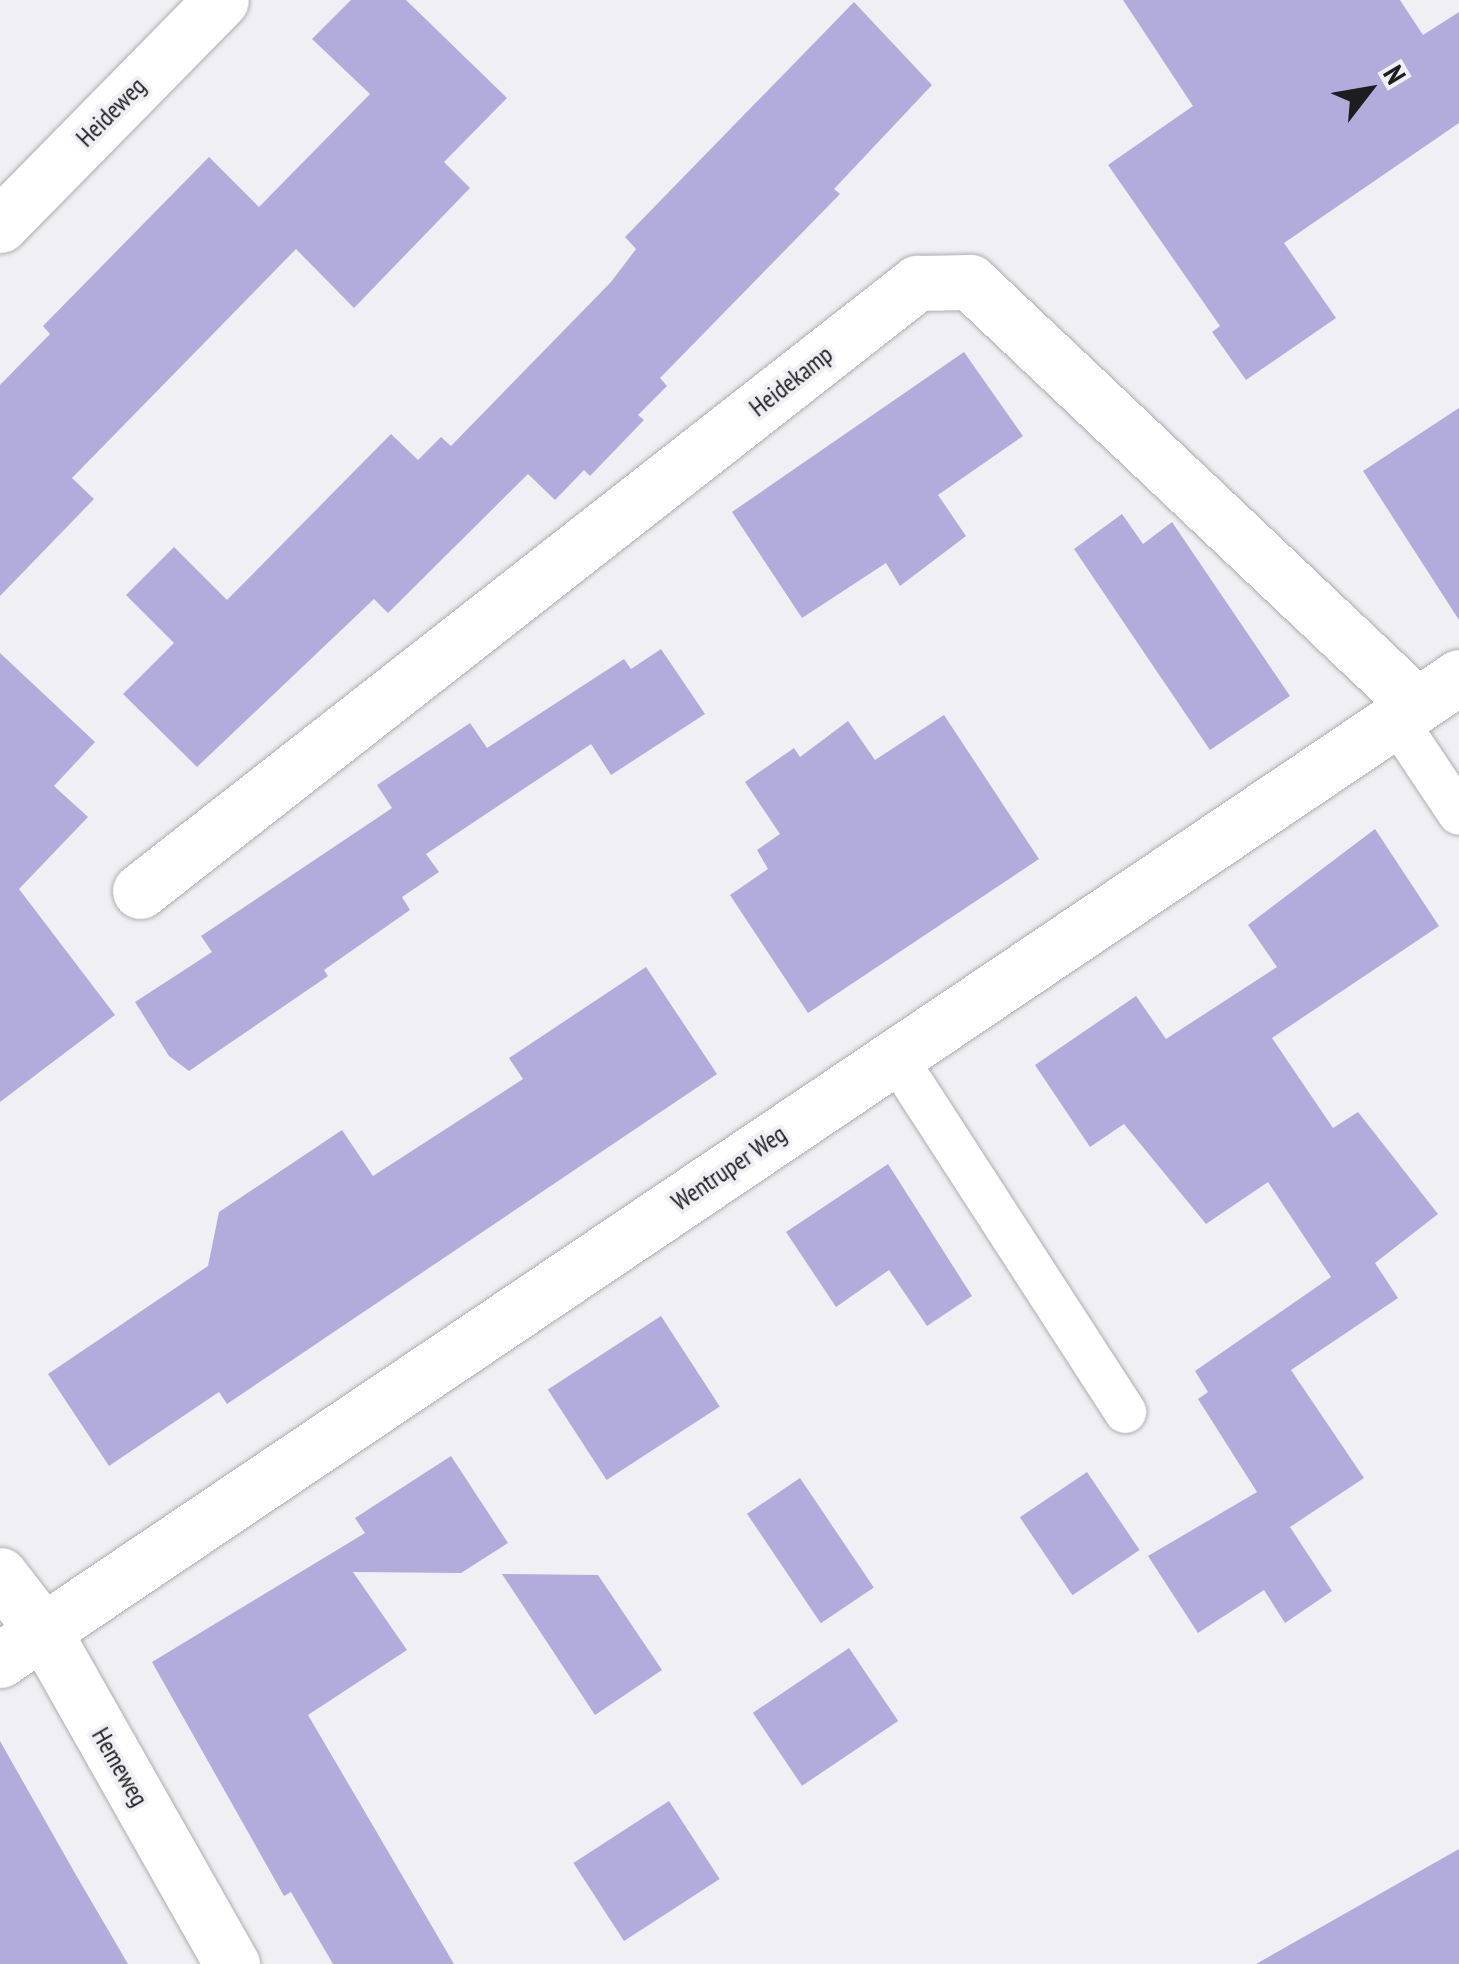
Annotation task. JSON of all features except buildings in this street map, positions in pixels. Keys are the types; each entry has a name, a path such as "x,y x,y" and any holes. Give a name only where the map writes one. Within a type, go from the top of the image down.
{"street":[{"name":"Heideweg","path":"0,225 222,0"},
{"name":"Heidekamp","path":"140,891 916,283 970,282 1423,700"},
{"name":"Wentruper Weg","path":"22,1646 1423,700"},
{"name":"Hemeweg","path":"0,1574 22,1646 232,1964"}],"lane":[{"path":"1423,700 1459,814"},
{"path":"895,1056 1125,1412"}]}
